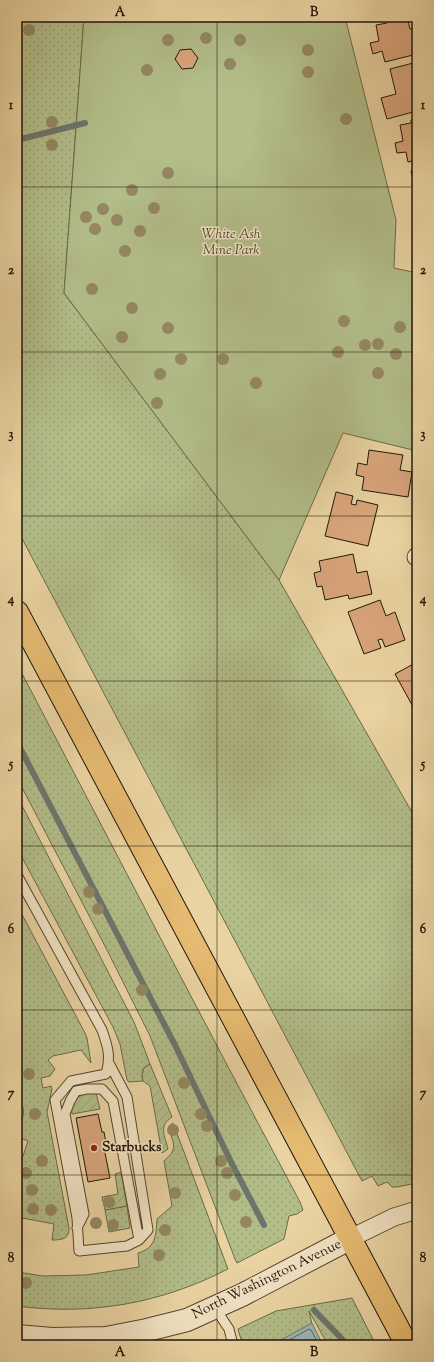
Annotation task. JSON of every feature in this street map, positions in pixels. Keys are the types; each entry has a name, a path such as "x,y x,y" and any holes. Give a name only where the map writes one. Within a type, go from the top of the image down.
{"highway":[{"path":"17,612 408,1345"}],"street":[{"path":"351,1238 394,1217 417,1210"},
{"name":"North Washington Avenue","path":"17,1336 52,1339 80,1340 106,1338 124,1340 146,1330 187,1320 215,1308 351,1238"}],"lane":[{"path":"17,875 102,1030 108,1046 109,1063 106,1074 71,1080 55,1100 77,1218 79,1251 127,1246 139,1240 148,1230 127,1097 109,1063"},
{"path":"77,1228 84,1214 66,1114 70,1100 76,1092 87,1088 102,1089 113,1101 139,1240"},
{"path":"215,1308 229,1329 233,1345"}],"green space":[{"path":"17,17 84,17 64,293 279,580 417,821 417,1183 392,1187 387,1182 378,1186 372,1176 362,1181 17,529"},
{"name":"White Ash Mine Park","path":"84,17 345,17 396,220 394,268 417,273 417,451 343,433 279,580 64,293"},
{"path":"17,664 303,1210 297,1214 289,1216 284,1239 237,1263 150,1036 106,948 17,778"},
{"path":"17,796 134,1022 150,1064 144,1068 142,1075 143,1081 129,1082 127,1080 120,1044 113,1027 17,848"},
{"path":"17,905 85,1033 91,1063 81,1050 53,1056 48,1060 55,1069 50,1076 41,1078 43,1088 51,1086 52,1089 47,1112 69,1228 68,1235 59,1240 52,1240 54,1224 17,1217 17,1174 28,1141 17,1137 24,1111 23,1107 17,1104 20,1091 17,1090"},
{"path":"150,1064 172,1117 165,1124 164,1136 168,1149 162,1153 150,1086 143,1081 142,1075 144,1068"},
{"path":"90,1092 96,1093 100,1109 72,1114 72,1106 76,1099"},
{"path":"173,1123 228,1269 178,1291 126,1304 99,1308 72,1309 45,1309 17,1306 17,1272 43,1276 86,1275 139,1267 138,1253 144,1251 152,1244 157,1219 172,1206 164,1161 172,1153 174,1146 169,1128 169,1126"},
{"path":"121,1172 127,1206 105,1210 102,1197 118,1194 115,1174"},
{"path":"127,1206 130,1228 109,1232 105,1210"},
{"path":"352,1298 376,1345 328,1345 309,1311 312,1324 277,1345 243,1345 238,1329 276,1311"}],"water":[{"path":"312,1323 323,1345 272,1345"}],"building":[{"path":"397,17 407,17 410,29 417,28 417,54 385,62 382,51 373,54 370,43 379,41 376,25 387,23 386,20"},
{"path":"191,49 198,58 193,68 182,69 175,59 180,50"},
{"path":"417,62 417,111 387,119 381,98 396,94 390,69"},
{"path":"417,119 417,160 408,162 406,152 397,153 395,143 403,141 400,125 411,123 411,120"},
{"path":"417,170 417,199 411,171"},
{"path":"369,450 403,455 400,470 412,472 408,497 362,490 364,477 356,475 358,463 367,465"},
{"path":"336,492 353,496 351,504 356,505 357,500 378,505 368,546 325,536"},
{"path":"353,554 357,573 367,571 372,594 349,599 348,595 325,600 322,586 317,587 314,573 321,571 319,561"},
{"path":"380,600 386,616 395,612 405,640 385,647 382,639 378,640 381,648 364,654 348,612"},
{"path":"417,662 417,714 395,674"},
{"name":"Starbucks","path":"98,1114 107,1148 104,1148 110,1178 88,1182 76,1118"}],"waterway":[{"path":"17,140 85,123"},
{"path":"17,742 175,1045 232,1164 264,1225"},
{"path":"314,1310 342,1339"}],"place":[{"name":"Starbucks","path":"94,1148"}]}
